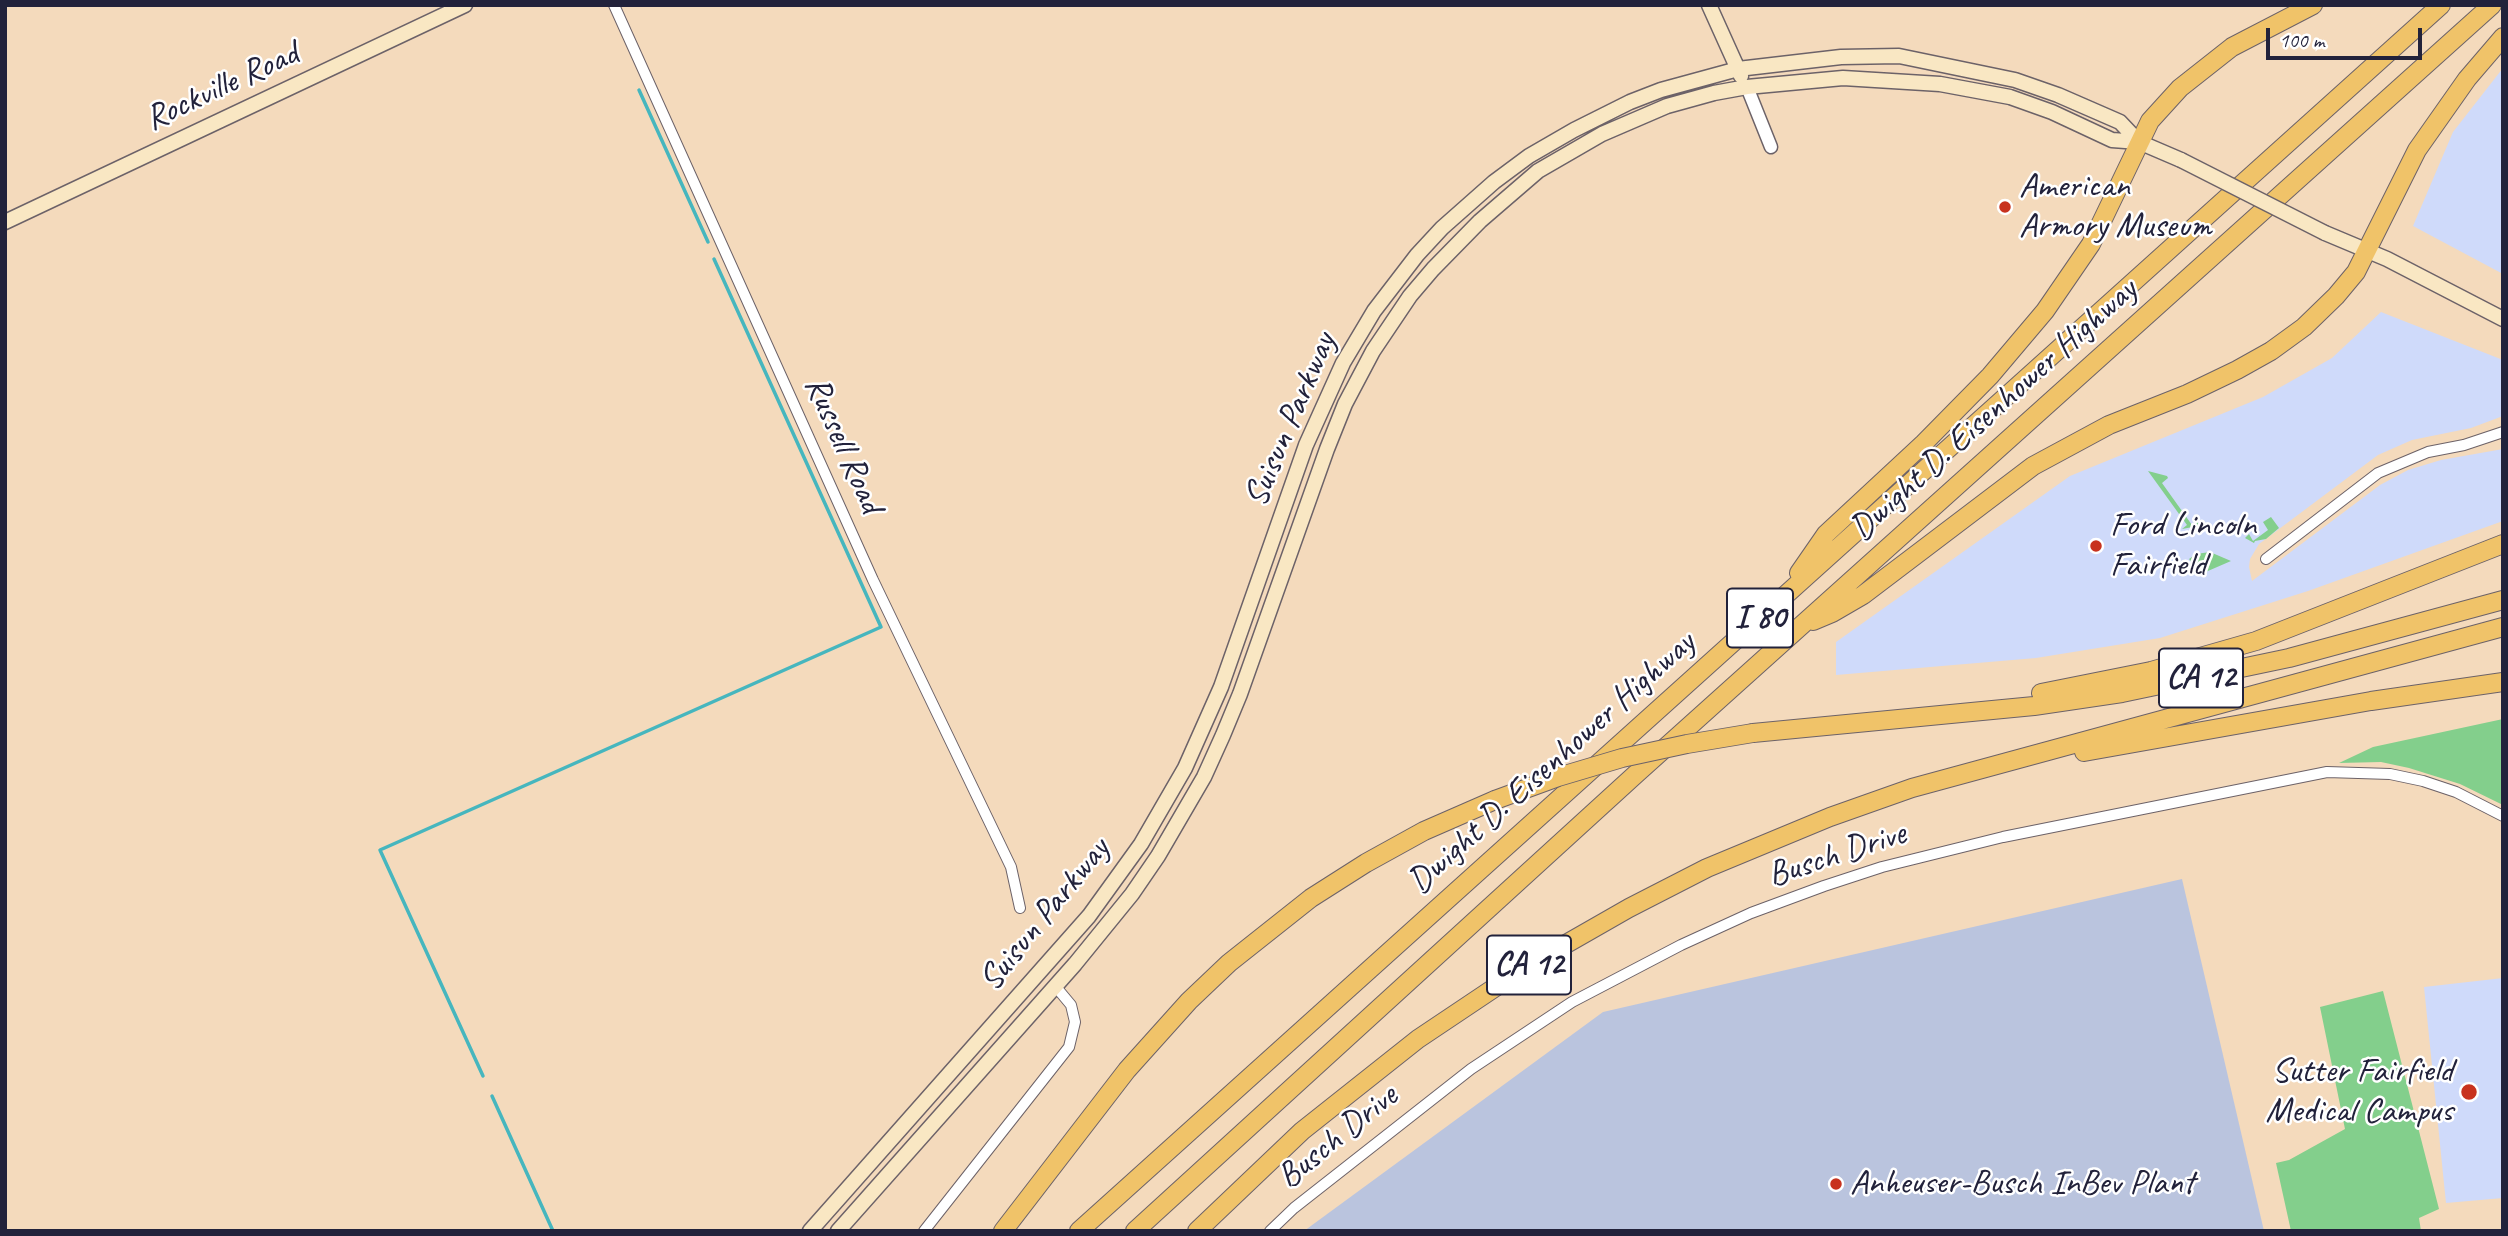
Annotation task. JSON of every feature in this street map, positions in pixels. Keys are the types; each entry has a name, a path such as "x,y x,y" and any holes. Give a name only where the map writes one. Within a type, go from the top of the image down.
{"highway":[{"path":"1780,600 1826,534 1924,443 1990,376 2045,311 2091,244 2139,142 2157,113 2204,67 2252,35 2313,5"},
{"name":"Dwight D. Eisenhower Highway","path":"1079,1231 2441,5"},
{"name":"Dwight D. Eisenhower Highway","path":"1135,1231 1800,626 2492,5"},
{"path":"1800,626 1832,613 1863,595 2016,479 2070,444 2212,382 2271,351 2304,327 2356,272 2417,149 2467,79 2503,37"},
{"path":"1893,720 2108,681 2234,648 2295,628 2503,544"},
{"name":"CA 12","path":"1003,1231 1127,1070 1189,1001 1229,962 1311,898 1366,863 1424,831 1495,800 1622,758 1687,744 1753,733 2035,706 2196,679 2289,658 2503,600"},
{"name":"CA 12","path":"1199,1230 1302,1131 1370,1076 1465,1006 1524,968 1629,908 1707,868 1830,817 1912,788 2503,627"},
{"path":"1912,788 2225,726 2503,682"}],"main road":[{"name":"Rockville Road","path":"5,222 465,5"},
{"path":"1709,5 1747,87"},
{"name":"Suisun Parkway","path":"810,1231 1089,916 1141,844 1185,768 1221,687 1306,445 1326,396 1356,340 1395,283 1426,246 1466,206 1551,143 1630,102 1661,90 1738,69 1803,60 1899,56 2015,80 2120,122 2139,142"},
{"name":"Suisun Parkway","path":"838,1231 1056,987 1132,894 1158,856 1204,777 1240,694 1345,404 1373,351 1410,296 1480,222 1538,172 1602,134 1667,106 1714,93 1747,87 1843,78 1941,84 2010,97 2074,121 2112,140 2139,142 2181,160 2325,233 2387,259 2503,319"}],"street":[{"name":"Russell Road","path":"614,5 873,580 962,760 1011,867 1020,908"},
{"path":"1747,87 1771,147"},
{"path":"2266,559 2378,473 2428,452 2464,445 2503,432"},
{"name":"Busch Drive","path":"1270,1231 1294,1208 1450,1085 1572,1002 1681,944 1751,913 1824,886 1882,867 2003,837 2327,772 2390,774 2423,781 2456,792 2503,816"},
{"path":"924,1231 1069,1047 1075,1022 1071,1005 1056,987"}],"shaded area":[{"path":"2503,68 2503,274 2413,226 2453,132"},
{"path":"2381,312 2503,360 2503,416 2471,428 2412,440 2378,455 2259,544 2250,559 2252,581 2380,485 2408,470 2441,460 2503,449 2503,521 2308,591 2160,638 2036,658 1836,675 1836,642 2070,476 2263,397 2332,358"},
{"path":"2182,879 2264,1231 1304,1231 1603,1012"},
{"name":"Sutter Fairfield Medical Campus","path":"2503,978 2503,1198 2446,1203 2424,987"}],"green space":[{"path":"2148,471 2167,476 2162,483 2192,525 2198,521 2198,526 2182,529 2187,525"},
{"path":"2271,517 2279,528 2266,539 2254,543 2245,538 2249,534 2253,541 2268,530 2263,522"},
{"path":"2210,552 2231,561 2201,574 2189,559 2196,554"},
{"path":"2503,719 2503,805 2460,784 2409,768 2381,762 2339,763 2373,747"},
{"path":"2383,991 2439,1209 2419,1218 2421,1231 2291,1231 2276,1163 2289,1160 2345,1129 2320,1007"}],"waterway":[{"path":"639,90 708,242"},
{"path":"483,1076 380,850 881,627 714,259"},
{"path":"492,1096 553,1231"}],"place":[{"name":"American Armory Museum","path":"2005,207"},
{"name":"Ford Lincoln Fairfield","path":"2096,546"},
{"name":"Sutter Fairfield Medical Campus","path":"2469,1092"},
{"name":"Anheuser-Busch InBev Plant","path":"1836,1184"}]}
